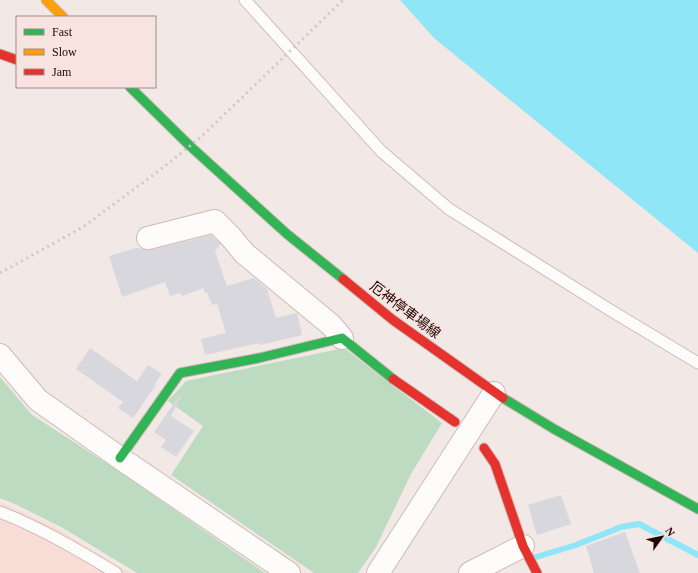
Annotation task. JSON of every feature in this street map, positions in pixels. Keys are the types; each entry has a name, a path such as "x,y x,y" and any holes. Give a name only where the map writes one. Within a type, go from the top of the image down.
{"main road":[{"path":"46,0 61,16"},
{"path":"0,54 16,60"},
{"name":"厄神停車場線","path":"131,88 190,146 287,234 393,320 494,393 554,429 698,509"},
{"path":"120,458 180,373 259,358 342,338 391,377 455,422"},
{"path":"484,448 495,464 523,546 537,573"}],"street":[{"path":"148,238 215,221 244,253 332,325 342,338"},
{"path":"0,355 38,400 120,458 289,573"},
{"path":"378,573 494,393"},
{"path":"470,573 523,546"}],"lane":[{"path":"245,0 381,151 449,209 610,310 698,363"},
{"path":"0,512 63,541 116,573"}],"shaded area":[{"path":"0,502 53,526 130,573 0,573"}],"green space":[{"path":"344,348 442,423 411,474 376,547 358,573 314,573 171,475 203,426 168,401 186,381"},
{"path":"0,377 32,415 114,468 265,573 137,573 63,528 0,498"}],"water":[{"path":"400,0 698,0 698,253 434,38"}],"building":[{"path":"211,235 221,244 215,251 227,286 254,278 267,289 276,318 297,313 302,335 260,345 260,343 205,355 201,339 226,333 217,304 212,305 207,292 205,293 204,288 182,296 180,293 170,296 165,282 122,297 109,256 136,248 151,250"},
{"path":"90,348 137,381 148,365 162,374 133,418 118,408 123,402 76,369"},
{"path":"179,396 181,397 171,416 194,431 176,457 161,447 166,440 154,432"},
{"path":"561,495 571,524 537,535 528,505"},
{"path":"625,532 640,573 594,573 586,546"}],"waterway":[{"path":"533,558 576,545 621,527 639,524 698,555"}],"railway":[{"path":"0,273 83,227 160,170 201,137 343,0"}],"traffic: fast":[{"path":"131,88 190,146 287,234 343,279"},
{"path":"120,458 180,373 259,358 342,338 393,379"},
{"path":"503,398 554,429 698,509"}],"traffic: slow":[{"path":"46,0 62,16"}],"traffic: jam":[{"path":"0,54 16,60"},
{"path":"343,279 393,320 503,398"},
{"path":"393,379 455,422"},
{"path":"484,448 495,464 523,546 537,573"}]}
